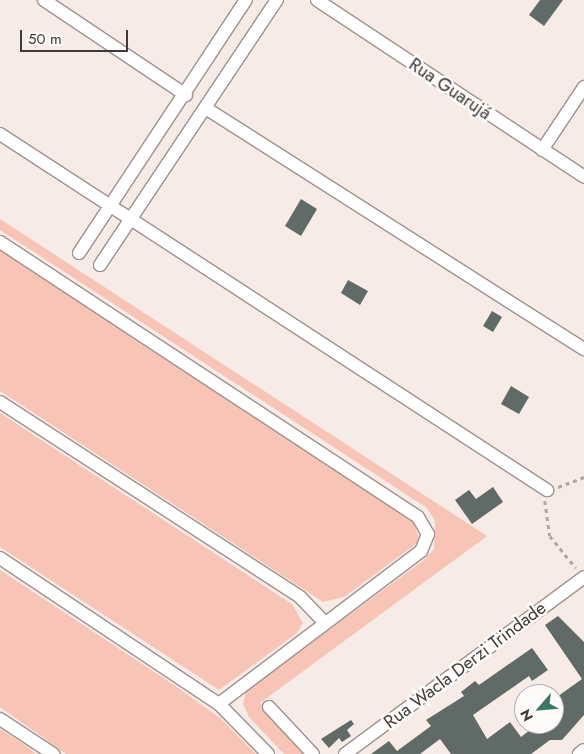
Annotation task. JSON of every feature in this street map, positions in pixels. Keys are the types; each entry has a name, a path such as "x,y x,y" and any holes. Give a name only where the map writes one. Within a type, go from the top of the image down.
{"street":[{"path":"44,0 186,95"},
{"path":"79,253 186,95 246,0"},
{"path":"100,265 207,109 277,0"},
{"name":"Rua Guarujá","path":"317,0 584,176"},
{"path":"542,150 584,86"},
{"path":"207,109 584,349"},
{"path":"0,134 110,208 547,490"},
{"path":"0,242 418,517 428,534 421,551 323,621 219,704"},
{"path":"0,402 300,597 323,621"},
{"path":"0,558 219,704 268,754"},
{"name":"Rua Wacla Derzi Trindade","path":"345,754 584,578"},
{"path":"269,707 313,754"},
{"path":"0,719 52,754"},
{"path":"579,754 584,750"}],"path":[{"path":"584,476 547,490 545,521 550,536 584,578"}],"shaded area":[{"path":"0,219 487,536 260,703 304,754 284,754 249,717 243,704 246,691 424,560 434,549 435,521 427,508 0,230"},
{"path":"0,248 413,520 420,541 344,597 323,602 0,391"},
{"path":"0,413 292,604 303,623 297,633 219,690 0,547"},
{"path":"0,570 174,685 220,718 256,754 66,754 0,707"},
{"path":"0,729 25,745 36,754 0,754"}],"building":[{"path":"540,0 563,0 544,26 529,15"},
{"path":"301,199 317,209 301,236 285,226"},
{"path":"348,280 368,291 360,305 341,293"},
{"path":"492,311 502,317 493,332 483,326"},
{"path":"511,386 529,397 519,414 501,404"},
{"path":"493,487 503,502 472,524 455,500 469,490 476,499"},
{"path":"558,616 584,642 584,715 562,740 550,740 531,754 451,754 440,739 420,754 371,754 389,741 397,751 431,726 426,720 464,696 461,692 475,681 479,685 532,648 548,670 532,681 529,676 518,684 514,684 514,686 473,715 487,739 510,722 514,727 514,734 519,734 521,737 525,734 564,734 564,692 582,679 545,625"},
{"path":"351,720 354,724 347,730 351,736 342,742 339,738 329,748 321,739"}]}
